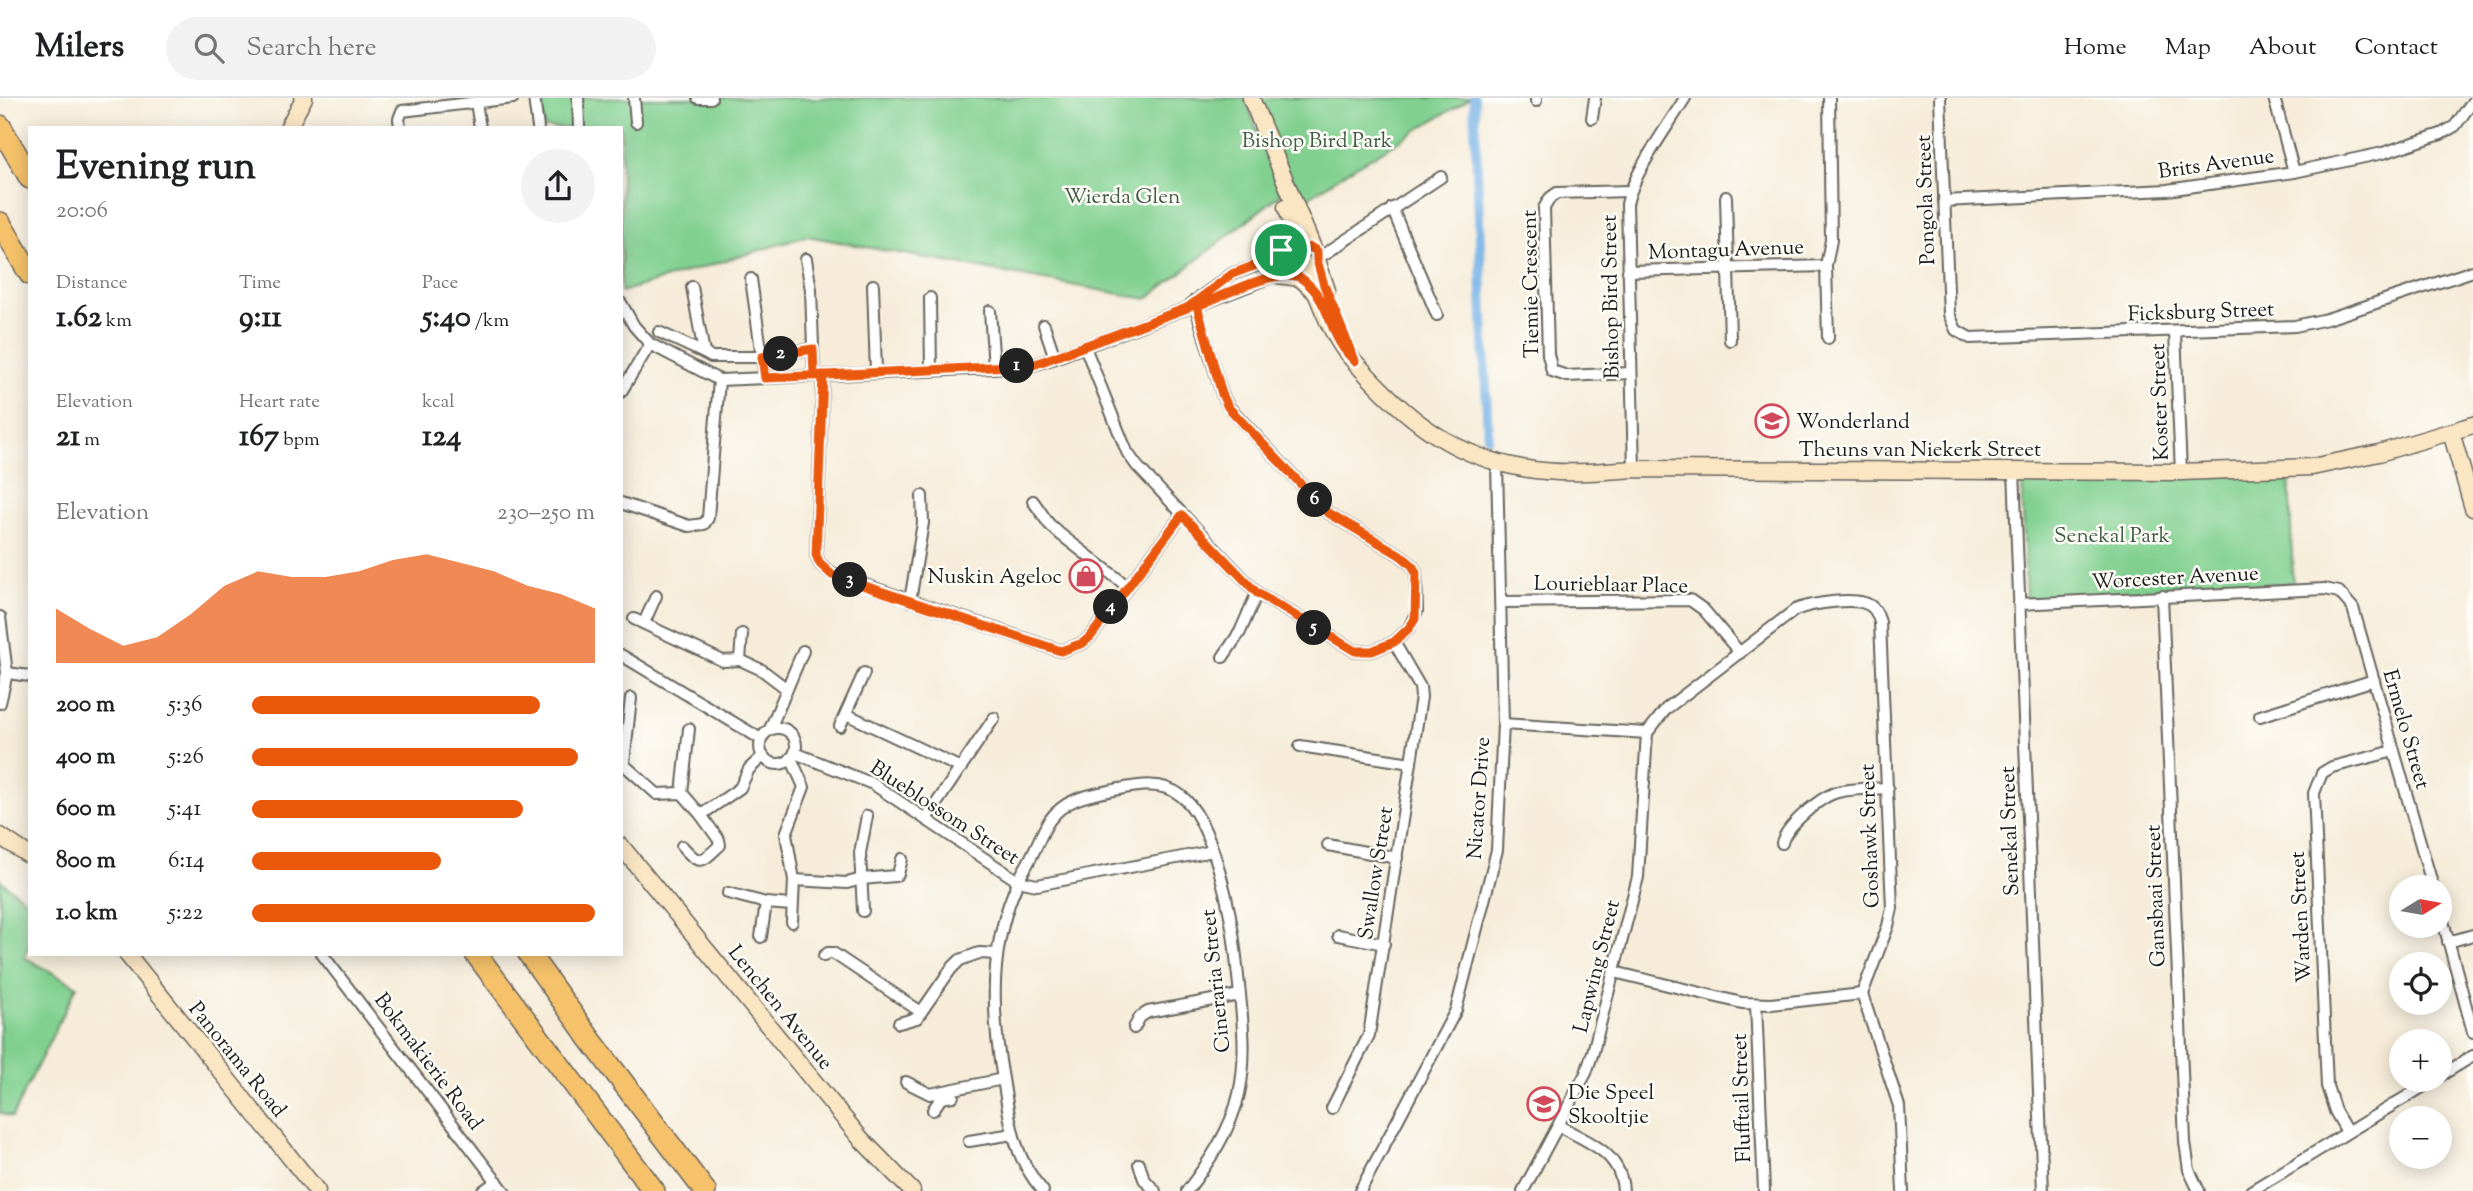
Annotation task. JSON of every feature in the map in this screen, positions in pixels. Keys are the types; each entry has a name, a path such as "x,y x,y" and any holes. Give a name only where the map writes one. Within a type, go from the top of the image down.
{"highway":[{"path":"0,126 28,175"},
{"path":"0,223 28,271"},
{"path":"478,956 654,1191"},
{"path":"530,956 705,1191"}],"street":[{"path":"289,126 304,98"},
{"path":"408,110 409,98"},
{"path":"400,126 401,112 408,110 513,98"},
{"path":"534,98 538,126"},
{"path":"578,98 579,126"},
{"path":"634,98 636,122"},
{"path":"698,98 711,98"},
{"name":"Theuns van Niekerk Street","path":"1251,98 1259,118 1262,136 1308,254 1355,361"},
{"path":"1592,118 1595,98"},
{"name":"Bishop Bird Street","path":"1634,469 1627,212 1630,191 1685,98"},
{"name":"Montagu Avenue","path":"1628,271 1826,266 1831,240 1829,98"},
{"name":"Pongola Street","path":"1940,98 1948,300"},
{"path":"2274,98 2294,172"},
{"name":"Brits Avenue","path":"1944,201 2167,190 2294,172 2383,153 2441,134 2455,127 2473,100"},
{"path":"476,102 480,126"},
{"path":"1818,138 1830,136"},
{"path":"1193,305 1232,274 1270,260 1308,254 1337,244 1441,177"},
{"name":"Tiemie Crescent","path":"1630,191 1557,193 1544,208 1548,354 1552,370 1567,376 1631,373"},
{"path":"1726,197 1730,340"},
{"path":"1392,208 1437,315"},
{"path":"623,307 634,326 650,344 719,380 994,368 1033,365 1055,358 1274,276 1308,254"},
{"name":"Theuns van Niekerk Street","path":"1308,254 1318,295 1337,339 1355,361 1392,401 1428,431 1457,448 1497,463 1552,471 1634,469 2181,472 2331,464 2473,425"},
{"path":"806,259 811,290 813,349 819,376 816,555 820,564 832,575 1061,651 1083,643 1091,636 1182,515"},
{"path":"1270,260 1274,276"},
{"path":"1826,266 1828,338"},
{"name":"Ficksburg Street","path":"1948,300 1952,324 1962,335 1970,338 2312,324 2473,271"},
{"path":"1274,276 1300,278 1318,295"},
{"path":"751,279 765,378"},
{"path":"873,285 876,372"},
{"path":"692,288 704,352"},
{"path":"930,298 932,370"},
{"path":"1085,347 1127,452 1182,515 1257,593 1355,651 1372,651 1394,642 1415,619 1416,573 1412,565 1400,555 1327,512 1228,407 1193,305"},
{"path":"990,311 994,368"},
{"path":"1044,325 1055,358"},
{"name":"Koster Street","path":"2175,331 2181,472"},
{"path":"659,332 704,352 711,358 762,357 813,349"},
{"path":"623,389 650,344"},
{"path":"623,504 689,526 704,524 708,518 719,380"},
{"path":"2451,432 2473,508"},
{"name":"Nicator Drive","path":"1360,1191 1450,1023 1462,993 1497,850 1503,724 1497,463"},
{"name":"Senekal Street","path":"2014,470 2043,1191"},
{"path":"910,601 923,523 922,496"},
{"path":"1033,501 1049,524 1060,534 1127,586"},
{"name":"Worcester Avenue","path":"2019,604 2333,589"},
{"name":"Ermelo Street","path":"2333,589 2345,596 2353,608 2430,875"},
{"path":"1223,657 1240,632 1257,593"},
{"path":"656,596 639,621 723,661 740,660 762,670 787,689"},
{"name":"Gansbaai Street","path":"2162,596 2185,1142 2189,1170 2199,1191"},
{"name":"Lourieblaar Place","path":"1501,602 1690,600 1703,610 1740,653"},
{"name":"Goshawk Street","path":"1740,653 1795,610 1815,603 1864,602 1878,614 1888,788 1891,917 1862,994"},
{"path":"0,617 7,673 0,703"},
{"path":"740,660 743,634"},
{"name":"Swallow Street","path":"1332,1108 1366,1045 1384,944 1421,691 1394,642"},
{"path":"701,815 739,789 749,769 763,756 761,738 770,729 803,651"},
{"path":"1503,724 1647,733 1666,709 1740,653"},
{"path":"623,656 761,738"},
{"path":"7,673 28,676"},
{"path":"840,726 864,673"},
{"path":"2260,716 2374,680"},
{"path":"631,698 623,763 657,794 682,793"},
{"path":"846,714 961,768"},
{"path":"926,819 994,718"},
{"path":"770,729 783,728 793,735 793,755 804,787 786,834 794,880 792,922"},
{"path":"682,846 694,860 699,861 704,860 720,845 701,815 682,793 689,729"},
{"name":"Lapwing Street","path":"1523,1191 1590,1063 1638,877 1647,733"},
{"path":"1300,746 1411,763"},
{"name":"Warden Street","path":"2347,1132 2335,1111 2327,1086 2314,793 2322,773 2332,767 2394,751"},
{"name":"Blueblossom Street","path":"763,756 774,763 786,762 793,755 873,784 1018,881 1037,885 1213,851"},
{"name":"Cineraria Street","path":"1043,1191 1023,1165 1013,1133 1003,1082 994,1017 997,954 1004,920 1018,881 1049,821 1071,801 1154,785 1179,793 1189,803 1213,851 1232,921 1240,995 1242,1053 1239,1096 1225,1134 1187,1191"},
{"path":"1782,843 1783,835 1790,825 1829,795 1841,791 1888,788"},
{"path":"863,911 860,853 867,816"},
{"path":"0,835 28,855"},
{"path":"1328,845 1397,858"},
{"name":"Lenchen Avenue","path":"623,848 861,1139 912,1191"},
{"path":"794,880 847,883 896,875 902,859"},
{"name":"Blueblossom Street","path":"1027,865 1037,885"},
{"path":"728,893 791,905"},
{"path":"761,937 766,902"},
{"path":"1338,935 1384,944"},
{"path":"2448,942 2473,935"},
{"path":"2447,938 2473,1032"},
{"path":"824,956 834,953 921,1012"},
{"path":"899,1023 915,1020 960,960 979,953 997,954"},
{"name":"Panorama Road","path":"129,956 317,1191"},
{"name":"Bokmakierie Road","path":"325,956 504,1191"},
{"path":"1614,972 1742,1003 1862,994 1899,1106 1903,1191"},
{"path":"1134,1028 1140,1017 1148,1012 1240,995"},
{"name":"Flufftail Street","path":"1756,1004 1764,1191"},
{"path":"2452,1069 2473,1056"},
{"path":"905,1082 930,1094 1003,1082"},
{"path":"933,1110 941,1098 1003,1082"},
{"path":"2250,1191 2414,1092"},
{"path":"1559,1126 1609,1157 1620,1172 1623,1191"},
{"path":"969,1141 1013,1133"},
{"path":"1139,1164 1146,1182 1155,1191"},
{"path":"483,1191 497,1181"}],"green space":[{"name":"Wierda Glen","path":"542,98 1245,98 1281,194 1147,299 807,236 623,291 623,126 544,126"},
{"name":"Bishop Bird Park","path":"1258,98 1471,98 1348,171 1299,204"},
{"name":"Senekal Park","path":"2289,472 2293,583 2026,601 2022,478"},
{"path":"0,880 28,902 28,948 24,957 77,986 12,1117 0,1113"}],"waterway":[{"path":"1474,98 1488,437"}],"place":[{"name":"Wonderland","path":"1772,421"},
{"name":"Nuskin Ageloc","path":"1086,576"},
{"name":"Die Speel Skooltjie","path":"1544,1104"}],"route":[{"path":"1281,250 1275,258 1232,274 1187,308 1033,365 994,368 876,372 823,375 765,378 762,357 813,349 814,376 823,375 816,555 820,564 832,575 1061,651 1083,643 1091,636 1182,515 1257,593 1346,647 1363,652 1394,642 1415,619 1416,573 1412,565 1407,559 1327,512 1228,407 1222,394 1197,306 1278,275 1297,276 1318,295 1337,339 1355,361 1324,285 1317,251 1310,247 1301,250 1295,235 1281,250"}]}
